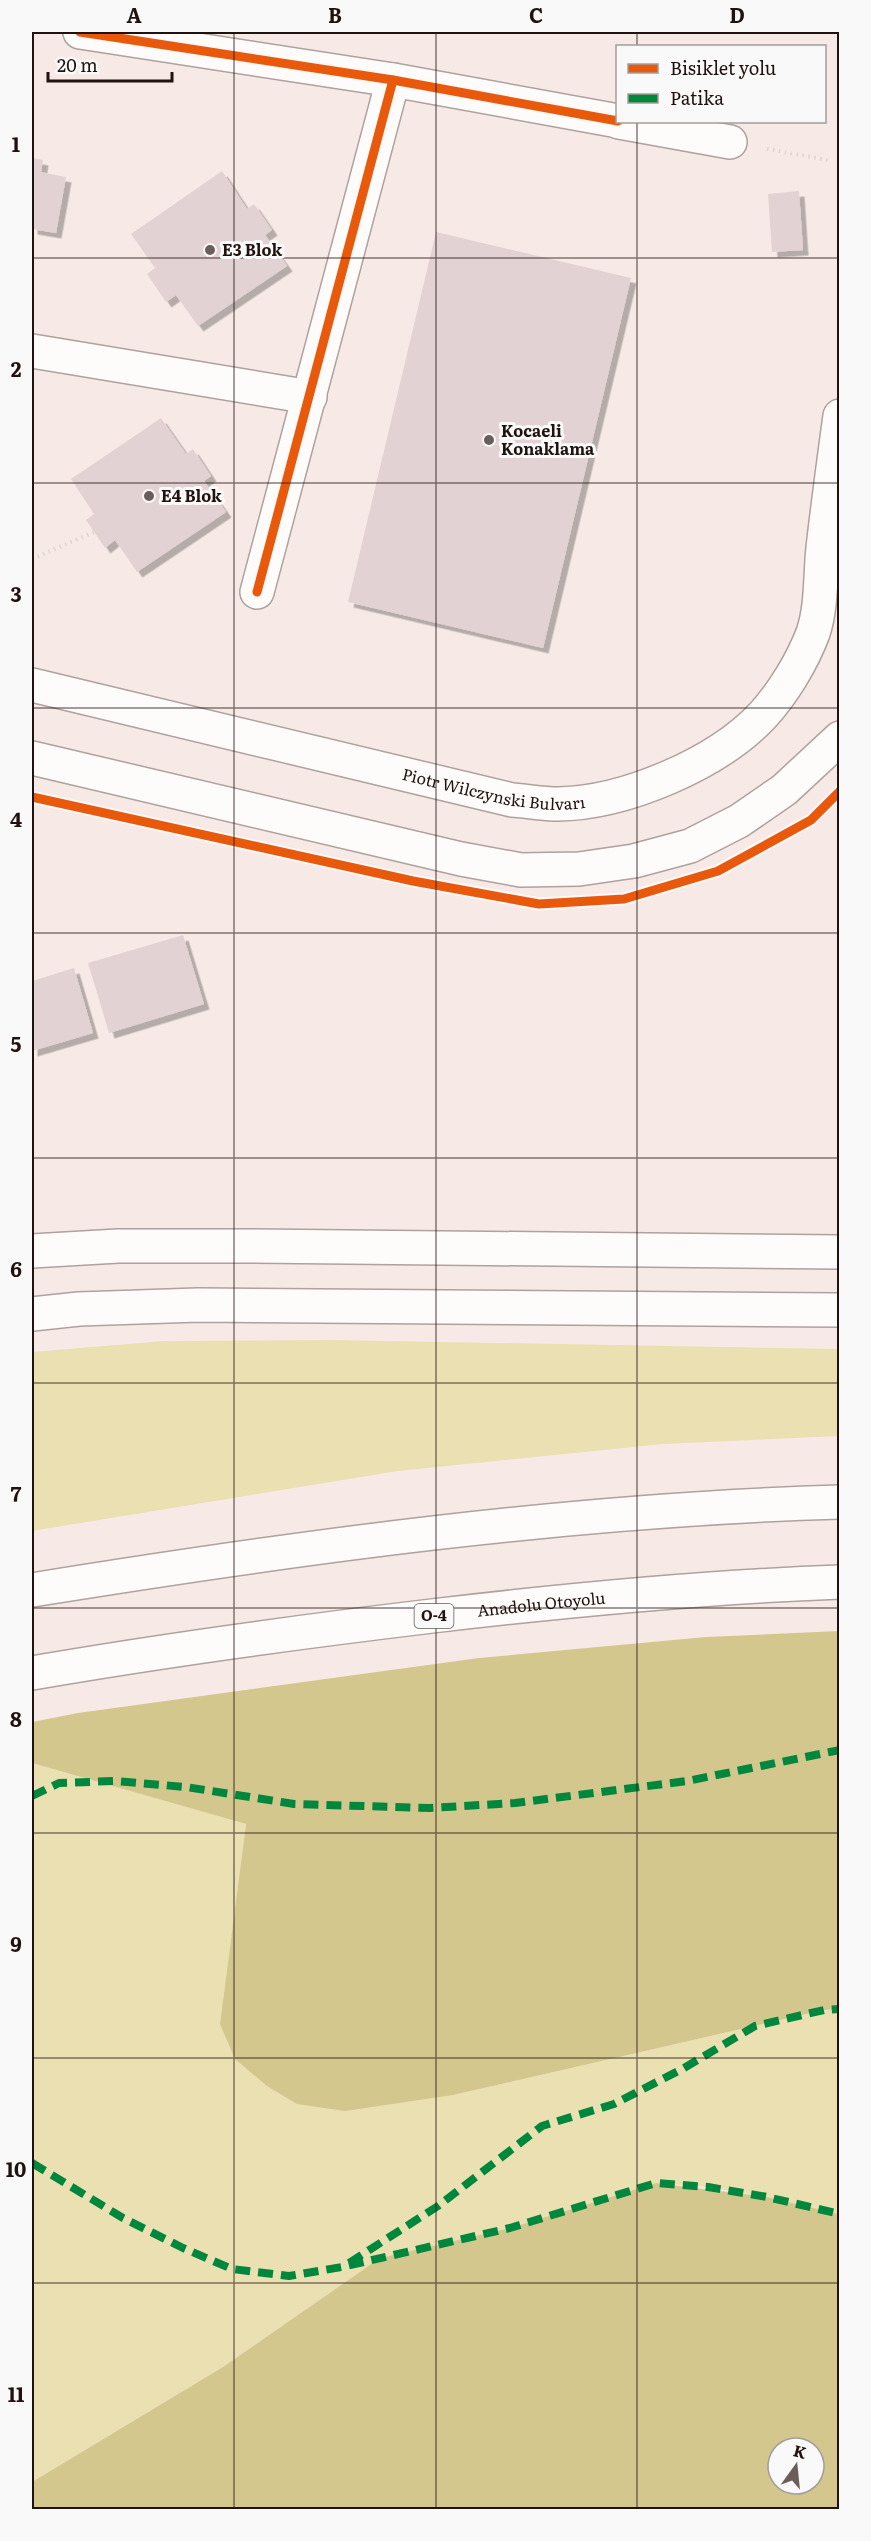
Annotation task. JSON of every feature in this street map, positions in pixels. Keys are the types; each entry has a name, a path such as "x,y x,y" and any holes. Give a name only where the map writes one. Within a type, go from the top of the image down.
{"main road":[{"path":"80,32 393,80 616,121"},
{"path":"257,592 393,80"},
{"path":"629,123 730,142"},
{"path":"32,351 310,397"},
{"name":"Piotr Wilczynski Bulvarı","path":"32,685 512,800 559,804 616,796 667,779 717,752 762,715 789,680 812,635 819,612 823,549 840,416"},
{"name":"Piotr Wilczynski Bulvarı","path":"840,508 832,519 823,549 825,581 840,612"},
{"path":"32,758 461,859 521,870 579,869 634,861 690,846 739,821 784,790 840,738"},
{"path":"32,1251 118,1246 264,1246 840,1252"},
{"path":"32,1314 79,1309 198,1305 840,1310"},
{"path":"32,1590 254,1555 535,1523 747,1505 840,1502"},
{"name":"Anadolu Otoyolu","path":"32,1673 265,1636 538,1604 742,1586 840,1582"}],"path":[{"path":"730,142 828,160"},
{"path":"32,559 94,532"}],"shaded area":[{"path":"334,1340 839,1349 839,1436 663,1444 398,1471 32,1531 32,1352 164,1341"},
{"path":"839,1631 839,2009 824,2010 453,2095 345,2111 297,2104 267,2086 235,2059 220,2024 246,1824 32,1763 32,1722 78,1713 479,1658 706,1637"},
{"path":"32,1763 246,1824 220,2024 453,2095 824,2010 839,2009 839,2214 767,2197 708,2187 656,2183 510,2228 380,2258 223,2367 32,2482"},
{"path":"656,2183 767,2197 839,2214 839,2509 32,2509 32,2482 223,2367 380,2258 510,2228"}],"building":[{"path":"32,158 43,160 41,172 66,177 56,233 32,229"},
{"name":"E3 Blok","path":"222,171 247,209 254,204 272,230 265,235 287,266 198,326 176,295 166,302 147,274 155,268 131,234"},
{"path":"799,191 803,250 772,252 768,194"},
{"name":"Kocaeli Konaklama","path":"436,232 631,278 543,648 348,602"},
{"name":"E4 Blok","path":"161,418 186,454 193,449 211,476 204,481 226,512 137,572 115,540 105,548 86,520 94,514 71,479"},
{"path":"183,935 204,1004 109,1033 88,963"},
{"path":"74,968 93,1033 32,1051 32,981"}],"marked path":[{"path":"32,1796 59,1783 115,1781 186,1787 294,1804 430,1808 515,1803 687,1781 840,1750"},
{"path":"349,2263 438,2206 542,2126 614,2104 684,2068 755,2026 824,2010 840,2009"},
{"path":"32,2163 123,2218 183,2248 232,2269 289,2276 342,2267 510,2228 656,2183 708,2187 767,2197 840,2214"}],"cycle path":[{"path":"80,32 393,80 616,121"},
{"path":"257,592 393,80"},
{"path":"32,797 413,881 539,904 624,899 718,871 811,820 840,791"}],"place":[{"name":"E3 Blok","path":"210,250"},
{"name":"Kocaeli Konaklama","path":"489,440"},
{"name":"E4 Blok","path":"149,496"}]}
